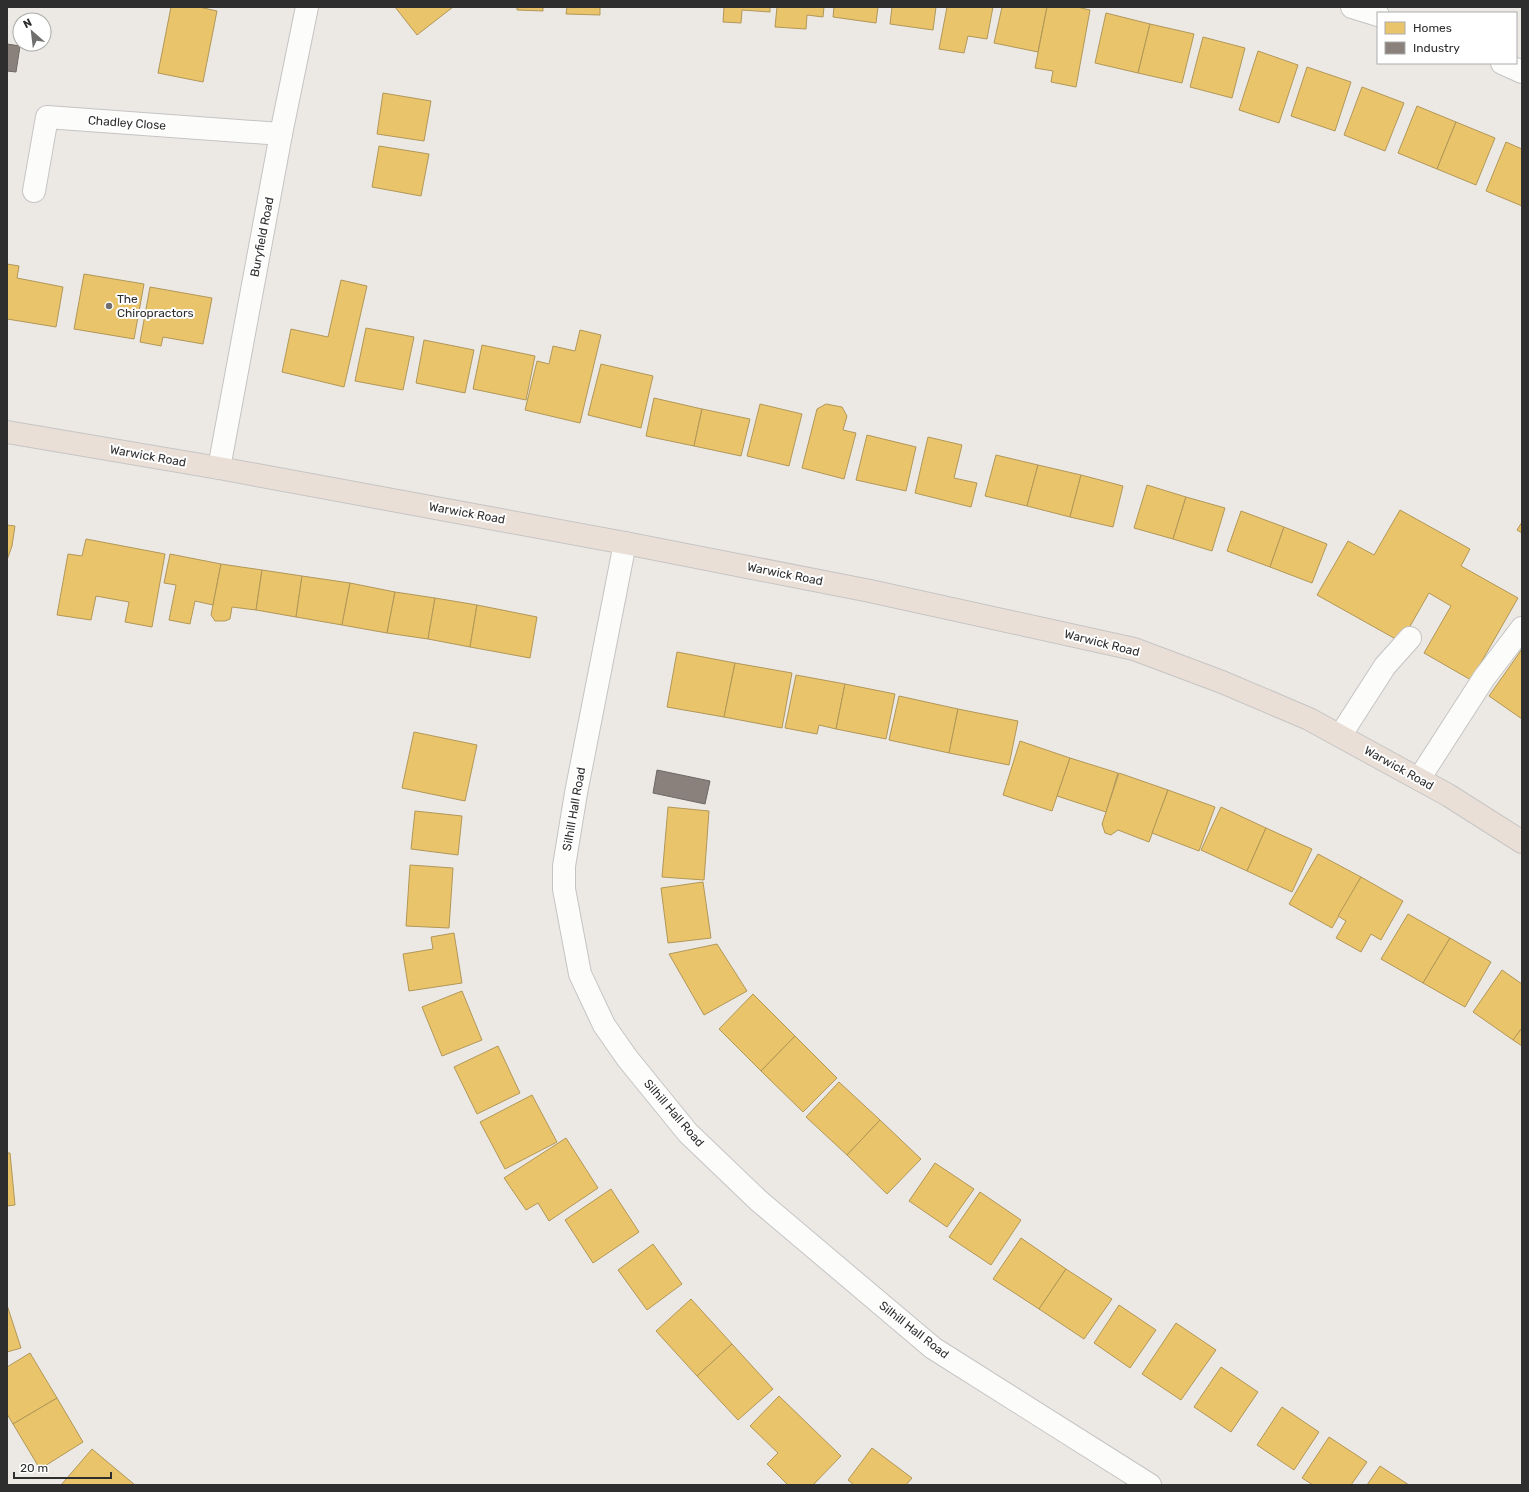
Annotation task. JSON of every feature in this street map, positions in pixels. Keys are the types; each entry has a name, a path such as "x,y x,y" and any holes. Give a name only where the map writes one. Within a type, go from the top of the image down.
{"highway":[{"name":"Warwick Road","path":"7,432 219,468 625,542 870,591 1134,649 1222,682 1309,719 1448,795 1522,842"}],"street":[{"name":"Buryfield Road","path":"219,468 281,134 307,7"},
{"path":"1352,7 1377,14"},
{"path":"1504,64 1522,72"},
{"name":"Chadley Close","path":"34,191 47,118 281,134"},
{"name":"Silhill Hall Road","path":"625,542 576,793 564,866 564,889 580,974 604,1024 627,1058 688,1133 759,1201 932,1348 1150,1485"},
{"path":"1419,779 1484,678 1522,628"},
{"path":"1340,736 1385,666 1410,638"}],"building: Homes":[{"path":"171,7 199,7 217,11 203,82 158,73"},
{"path":"395,7 453,7 417,35"},
{"path":"517,7 543,7 543,11 517,10"},
{"path":"567,7 600,7 600,15 566,14"},
{"path":"724,7 770,7 770,12 742,10 741,23 723,22"},
{"path":"777,7 824,7 823,17 807,15 806,29 775,27"},
{"path":"834,7 878,7 876,23 833,17"},
{"path":"892,7 936,7 933,30 890,24"},
{"path":"947,7 993,7 987,39 968,36 964,53 939,49"},
{"path":"1002,7 1047,7 1038,52 994,43"},
{"path":"1047,7 1077,7 1090,10 1076,87 1051,82 1053,71 1035,68"},
{"path":"1106,13 1150,24 1138,73 1095,63"},
{"path":"1150,24 1194,34 1182,83 1138,73"},
{"path":"1203,37 1245,48 1232,98 1190,87"},
{"path":"1258,51 1298,65 1279,123 1239,110"},
{"path":"1307,67 1351,82 1335,131 1291,116"},
{"path":"1362,87 1404,103 1385,151 1344,135"},
{"path":"383,93 431,101 424,141 377,134"},
{"path":"1417,106 1456,122 1437,169 1398,153"},
{"path":"1456,122 1495,138 1476,185 1437,169"},
{"path":"1506,142 1522,149 1522,206 1486,191"},
{"path":"379,146 429,154 421,196 372,187"},
{"path":"7,264 19,266 17,278 63,287 56,327 7,319"},
{"name":"The Chiropractors","path":"84,274 144,284 134,339 74,329"},
{"path":"341,280 367,286 344,387 282,372 291,329 328,337"},
{"path":"150,287 212,298 203,344 163,337 161,346 140,342"},
{"path":"366,328 414,337 403,390 355,381"},
{"path":"580,330 601,335 580,423 525,410 537,361 549,364 553,346 575,351"},
{"path":"424,340 474,350 465,393 416,383"},
{"path":"482,345 535,356 526,400 473,389"},
{"path":"601,364 653,376 641,428 588,415"},
{"path":"654,398 702,409 694,446 646,436"},
{"path":"760,404 802,414 789,466 747,456"},
{"path":"826,404 842,407 847,416 843,430 856,433 844,479 802,468 817,409"},
{"path":"702,409 750,419 741,456 694,446"},
{"path":"867,435 916,447 906,491 856,480"},
{"path":"928,437 962,445 954,478 977,483 971,507 915,493"},
{"path":"996,455 1038,465 1027,506 985,496"},
{"path":"1038,465 1081,475 1070,517 1027,506"},
{"path":"1081,475 1123,486 1113,527 1070,517"},
{"path":"1147,485 1186,497 1173,539 1134,528"},
{"path":"1186,497 1225,508 1212,551 1173,539"},
{"path":"1400,510 1470,549 1461,566 1518,598 1471,680 1424,653 1451,606 1429,593 1401,642 1317,595 1348,541 1374,555"},
{"path":"1241,511 1284,527 1270,567 1227,551"},
{"path":"1522,522 1522,533 1517,530"},
{"path":"7,525 15,526 12,546 7,560"},
{"path":"1284,527 1327,544 1312,583 1270,567"},
{"path":"86,539 165,554 152,627 125,622 129,602 96,596 91,620 57,615 68,554 82,556"},
{"path":"170,554 221,564 213,605 195,601 190,624 169,620 176,585 164,583"},
{"path":"221,564 262,570 256,610 232,607 230,619 225,621 215,621 211,615"},
{"path":"262,570 302,576 296,617 256,610"},
{"path":"302,576 350,583 342,625 296,617"},
{"path":"350,583 395,592 387,633 342,625"},
{"path":"395,592 435,598 428,639 387,633"},
{"path":"435,598 477,605 470,647 428,639"},
{"path":"477,605 537,617 530,658 470,647"},
{"path":"1522,649 1522,719 1489,696"},
{"path":"677,652 735,663 724,717 667,707"},
{"path":"735,663 792,673 782,728 724,717"},
{"path":"796,675 845,684 836,729 819,725 817,734 785,728"},
{"path":"845,684 895,694 886,739 836,729"},
{"path":"899,696 958,709 949,753 889,740"},
{"path":"958,709 1018,721 1009,765 949,753"},
{"path":"414,732 477,745 465,801 402,788"},
{"path":"1020,741 1070,758 1052,811 1003,795"},
{"path":"1070,758 1118,773 1106,812 1057,796"},
{"path":"1119,773 1168,790 1149,842 1118,830 1111,835 1105,833 1102,824"},
{"path":"1168,790 1215,807 1199,851 1152,833"},
{"path":"668,807 709,811 704,880 662,877"},
{"path":"1221,807 1266,828 1247,871 1201,850"},
{"path":"415,811 462,816 458,855 411,849"},
{"path":"1266,828 1312,849 1292,892 1247,871"},
{"path":"1318,854 1361,877 1332,928 1289,904"},
{"path":"410,865 453,868 449,928 406,926"},
{"path":"1361,877 1403,901 1381,940 1371,934 1361,952 1336,938 1346,921 1338,916"},
{"path":"703,882 711,938 668,943 661,888"},
{"path":"1408,914 1450,938 1423,983 1381,959"},
{"path":"454,933 462,983 409,991 403,954 433,949 431,937"},
{"path":"1450,938 1491,962 1465,1007 1423,983"},
{"path":"717,944 747,991 704,1015 669,954"},
{"path":"1502,970 1522,984 1522,1028 1513,1040 1473,1012"},
{"path":"462,991 482,1040 442,1056 422,1007"},
{"path":"753,994 795,1036 761,1071 719,1029"},
{"path":"1522,1028 1522,1046 1513,1040"},
{"path":"795,1036 837,1078 803,1112 761,1071"},
{"path":"498,1046 520,1093 477,1114 454,1067"},
{"path":"839,1082 880,1120 847,1155 806,1117"},
{"path":"532,1095 557,1142 505,1169 480,1122"},
{"path":"880,1120 921,1159 887,1194 847,1155"},
{"path":"566,1138 598,1188 549,1221 538,1203 526,1210 504,1178"},
{"path":"7,1153 10,1153 15,1205 7,1206"},
{"path":"935,1163 974,1189 947,1227 909,1201"},
{"path":"611,1189 639,1232 593,1263 565,1220"},
{"path":"980,1192 1021,1220 991,1265 949,1237"},
{"path":"1021,1238 1066,1269 1039,1309 993,1279"},
{"path":"653,1244 682,1284 647,1310 618,1270"},
{"path":"1066,1269 1112,1299 1084,1339 1039,1309"},
{"path":"691,1299 732,1344 697,1376 656,1331"},
{"path":"7,1305 21,1348 7,1352"},
{"path":"1119,1305 1156,1330 1130,1368 1094,1343"},
{"path":"1176,1323 1216,1350 1181,1400 1142,1374"},
{"path":"732,1344 773,1389 738,1420 697,1376"},
{"path":"30,1353 57,1398 13,1424 7,1414 7,1367"},
{"path":"1221,1367 1258,1392 1231,1432 1194,1407"},
{"path":"779,1396 841,1456 813,1485 788,1485 767,1464 778,1453 750,1426"},
{"path":"57,1398 83,1442 40,1469 13,1424"},
{"path":"1282,1407 1319,1432 1294,1470 1257,1445"},
{"path":"1329,1437 1367,1462 1351,1485 1313,1485 1302,1478"},
{"path":"872,1448 912,1478 906,1485 854,1485 848,1480"},
{"path":"92,1449 135,1485 61,1485"},
{"path":"1380,1466 1409,1485 1367,1485"}],"building: Industry":[{"path":"7,44 12,45 12,52 19,52 16,72 7,71"},
{"path":"657,770 710,781 705,804 653,793"}],"place":[{"name":"The Chiropractors","path":"109,306"}]}
